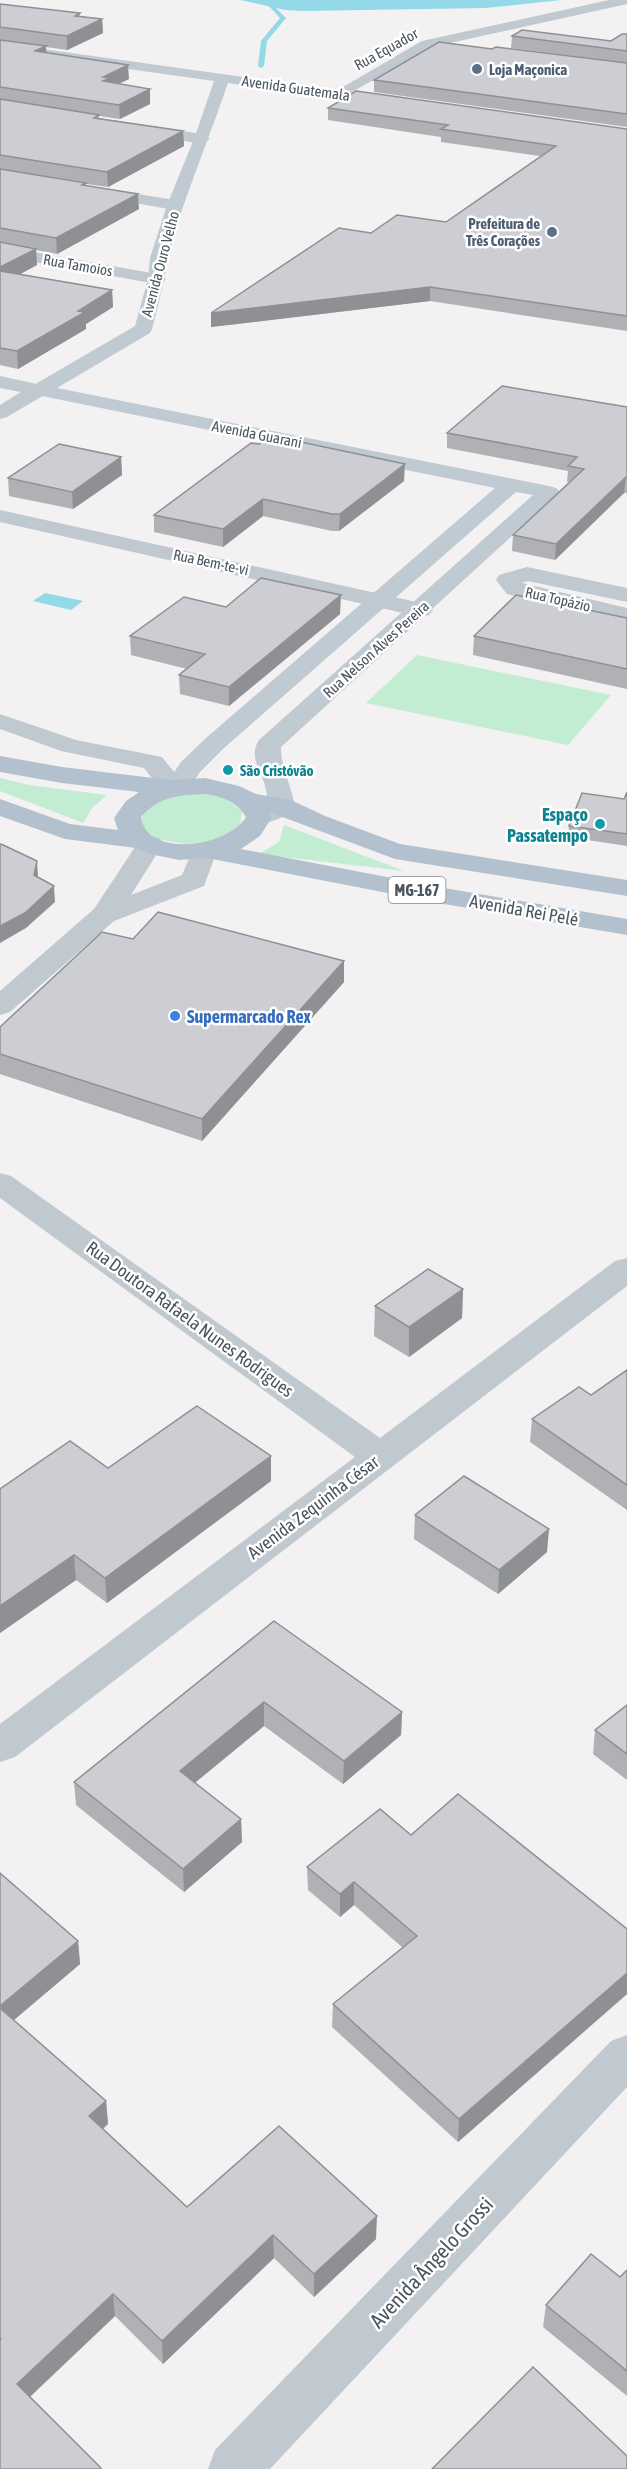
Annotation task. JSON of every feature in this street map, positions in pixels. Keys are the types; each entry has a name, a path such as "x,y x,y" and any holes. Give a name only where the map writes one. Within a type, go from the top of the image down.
{"main road":[{"name":"Avenida Rei Pelé","path":"0,764 62,775 174,788 205,786 230,791 264,808 316,822 395,851 627,888"},
{"name":"Avenida Rei Pelé","path":"146,843 131,830 128,818 135,805 149,795 174,788"},
{"name":"Avenida Rei Pelé","path":"0,807 65,831 146,843 166,849 206,851 444,896 627,927"},
{"name":"Avenida Rei Pelé","path":"206,851 229,846 245,838 256,828 264,808"}],"street":[{"name":"Rua Equador","path":"338,94 427,44 627,0"},
{"path":"599,7 627,10"},
{"path":"427,44 474,50"},
{"name":"Avenida Guatemala","path":"0,47 408,104"},
{"name":"Avenida Ouro Velho","path":"0,413 142,330 157,279 159,258 175,205 202,139 222,78"},
{"path":"123,127 202,139"},
{"path":"82,190 175,205"},
{"name":"Rua Tamoios","path":"0,251 157,279"},
{"name":"Avenida Guarani","path":"0,382 549,492"},
{"name":"Rua Nelson Alves Pereira","path":"174,788 190,767 215,743 511,485"},
{"name":"Rua Nelson Alves Pereira","path":"264,808 277,782 268,765 268,745 421,610 549,492"},
{"name":"Rua Bem-te-vi","path":"0,516 421,610"},
{"name":"Rua Topázio","path":"627,595 527,574 507,580 515,589 627,615"},
{"path":"0,721 70,746 153,762 174,788"},
{"path":"0,1006 104,915 146,843"},
{"path":"104,915 194,880 206,851"},
{"name":"Rua Doutora Rafaela Nunes Rodrigues","path":"0,1183 380,1455"},
{"name":"Avenida Zequinha César","path":"0,1746 627,1269"},
{"name":"Avenida Ângelo Grossi","path":"234,2469 627,2055"}],"green space":[{"path":"417,655 611,695 568,745 366,703"},
{"path":"0,778 29,785 107,795 92,808 83,823 0,791"},
{"path":"196,792 225,798 242,811 240,827 218,840 187,844 156,839 140,825 144,809 165,797"},
{"path":"284,825 404,871 259,854 279,842"}],"water":[{"path":"240,0 561,0 486,8 304,11 285,10"},
{"path":"45,593 83,601 71,610 33,601"}],"building":[{"path":"0,4 80,13 75,16 102,19 67,36 0,27"},
{"path":"522,30 611,41 622,34 627,34 627,51 512,36"},
{"path":"0,40 46,46 35,51 128,65 103,77 110,78 103,81 150,89 119,105 0,87"},
{"path":"439,42 627,63 627,114 374,80"},
{"path":"356,91 627,129 627,316 430,287 211,313 339,228 371,233 397,215 446,222 556,146 441,129 448,125 328,108"},
{"path":"0,99 99,115 94,118 183,131 107,172 0,155"},
{"path":"0,169 138,194 56,238 0,228"},
{"path":"0,242 36,249 0,267"},
{"path":"0,271 112,290 78,311 85,312 17,351 0,348"},
{"path":"502,386 627,407 627,477 556,544 513,535 584,469 568,466 577,457 447,433"},
{"path":"265,440 296,446 301,442 405,464 340,514 263,499 223,529 154,515 251,443 259,444"},
{"path":"59,444 121,457 72,492 8,478"},
{"path":"261,578 341,595 229,687 179,675 205,654 130,636 184,597 226,607"},
{"path":"516,595 627,618 627,669 474,636"},
{"name":"Espaço Passatempo","path":"627,792 627,834 569,826 582,793 624,799"},
{"path":"0,845 37,861 34,875 54,886 25,913 0,926"},
{"name":"Supermarcado Rex","path":"158,912 344,961 202,1119 0,1054 0,1027 102,932 133,939"},
{"path":"428,1269 463,1289 409,1327 375,1306"},
{"path":"627,1370 627,1485 532,1419 579,1387 591,1395"},
{"path":"197,1406 271,1456 105,1578 74,1555 0,1606 0,1489 70,1441 108,1468"},
{"path":"464,1476 549,1529 499,1570 415,1515"},
{"path":"274,1621 402,1712 344,1761 264,1702 180,1771 241,1819 183,1869 74,1782"},
{"path":"627,1705 627,1754 595,1730"},
{"path":"458,1794 627,1929 627,1973 459,2119 333,2004 417,1936 354,1882 340,1894 307,1867 380,1809 411,1835"},
{"path":"0,1873 78,1941 0,2006"},
{"path":"0,2008 106,2101 89,2116 187,2207 279,2126 377,2216 314,2274 273,2235 162,2341 113,2294 17,2384 100,2469 0,2469"},
{"path":"591,2254 620,2277 627,2270 627,2371 546,2305"},
{"path":"533,2367 627,2456 627,2469 432,2469"}],"waterway":[{"path":"261,66 264,41 283,18 270,4"}],"place":[{"name":"Loja Maçonica","path":"477,69"},
{"name":"Prefeitura de Três Corações","path":"552,232"},
{"name":"São Cristóvão","path":"228,770"},
{"name":"Espaço Passatempo","path":"600,824"},
{"name":"Supermarcado Rex","path":"175,1016"}]}
